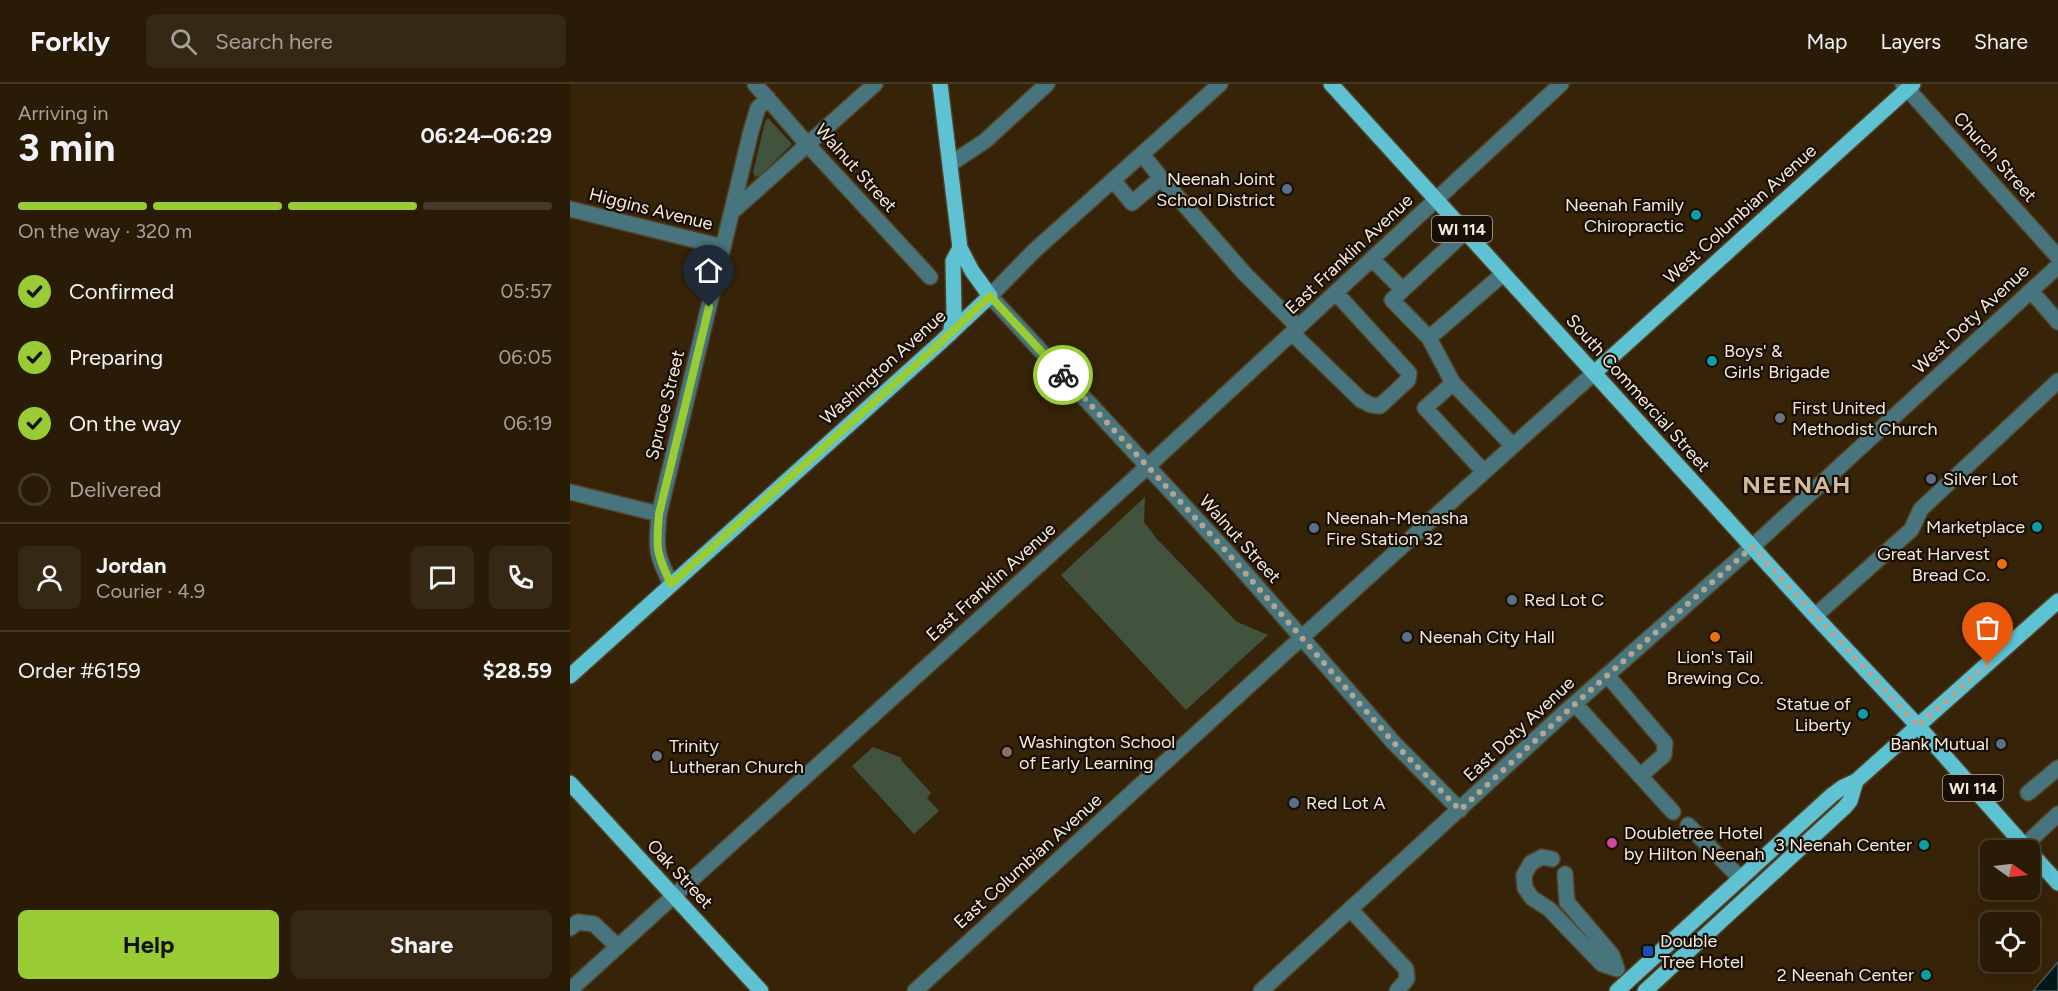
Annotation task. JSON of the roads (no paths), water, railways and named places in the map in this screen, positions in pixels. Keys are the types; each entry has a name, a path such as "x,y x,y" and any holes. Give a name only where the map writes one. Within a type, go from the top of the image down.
{"main road":[{"path":"940,84 960,248 972,271 990,296"},
{"name":"South Commercial Street","path":"1331,84 1918,726"},
{"name":"West Columbian Avenue","path":"1594,373 1908,86"},
{"path":"950,334 954,313 953,261 960,248"},
{"name":"Washington Avenue","path":"570,676 990,296"},
{"path":"1625,983 1832,795 1856,781 2058,601"},
{"name":"WI 114","path":"1918,726 2018,840"},
{"path":"1645,991 1844,808 1850,801 1856,781"},
{"name":"Oak Street","path":"570,783 761,991"},
{"name":"WI 114","path":"2040,864 2058,883"}],"street":[{"name":"Walnut Street","path":"755,84 930,277"},
{"path":"732,212 875,84"},
{"path":"950,164 985,141 1047,84"},
{"name":"Washington Avenue","path":"990,296 1034,251 1220,84"},
{"name":"East Franklin Avenue","path":"570,990 1147,467 1561,84"},
{"name":"Church Street","path":"1908,86 2058,257"},
{"name":"Spruce Street","path":"671,584 659,559 656,546 659,514 758,108 768,98"},
{"path":"1142,154 1244,273 1361,400 1380,406 1408,380 1409,373 1336,292"},
{"path":"1113,180 1132,203 1161,178"},
{"name":"Higgins Avenue","path":"570,209 723,247"},
{"path":"1465,232 1392,300 1429,338 1453,383 1513,446"},
{"path":"1372,259 1403,290"},
{"name":"West Doty Avenue","path":"1752,547 2058,266"},
{"path":"1429,338 1503,274"},
{"path":"2031,291 2058,322"},
{"name":"Walnut Street","path":"990,296 1225,550 1394,743 1460,810"},
{"name":"East Columbian Avenue","path":"915,991 1594,373"},
{"path":"1815,616 1911,530 1921,509 2058,381"},
{"path":"1453,383 1425,408 1484,472"},
{"path":"570,492 659,514"},
{"name":"East Doty Avenue","path":"1261,991 1607,675 1752,547"},
{"path":"1607,675 1665,743 1664,754 1640,776"},
{"path":"1575,704 1673,812"},
{"path":"2028,793 2058,768"},
{"path":"2036,840 2058,814"},
{"path":"1688,825 1741,879"},
{"path":"1552,859 1542,857 1531,863 1524,875 1525,888 1532,898 1549,909 1602,964 1625,983"},
{"path":"1565,874 1569,906 1612,955 1625,983"},
{"path":"1350,909 1406,969 1407,979 1397,991"},
{"path":"570,928 578,922 594,924 618,947"}],"water":[{"path":"2058,962 2058,991 2033,991"}],"place":[{"name":"Neenah Joint School District","path":"1287,189"},
{"name":"Neenah Family Chiropractic","path":"1696,215"},
{"name":"Boys' & Girls' Brigade","path":"1712,361"},
{"name":"First United Methodist Church","path":"1780,418"},
{"name":"Silver Lot","path":"1931,479"},
{"name":"Marketplace","path":"2037,527"},
{"name":"Neenah-Menasha Fire Station 32","path":"1314,528"},
{"name":"Great Harvest Bread Co.","path":"2002,564"},
{"name":"Red Lot C","path":"1512,600"},
{"name":"Neenah City Hall","path":"1407,637"},
{"name":"Lion's Tail Brewing Co.","path":"1715,637"},
{"name":"Statue of Liberty","path":"1863,714"},
{"name":"Bank Mutual","path":"2001,744"},
{"name":"Washington School of Early Learning","path":"1007,752"},
{"name":"Trinity Lutheran Church","path":"657,756"},
{"name":"Red Lot A","path":"1294,803"},
{"name":"Doubletree Hotel by Hilton Neenah","path":"1612,843"},
{"name":"3 Neenah Center","path":"1924,845"},
{"name":"Double Tree Hotel","path":"1648,951"},
{"name":"2 Neenah Center","path":"1926,975"}],"district":[{"name":"NEENAH","path":"1797,484"}]}
